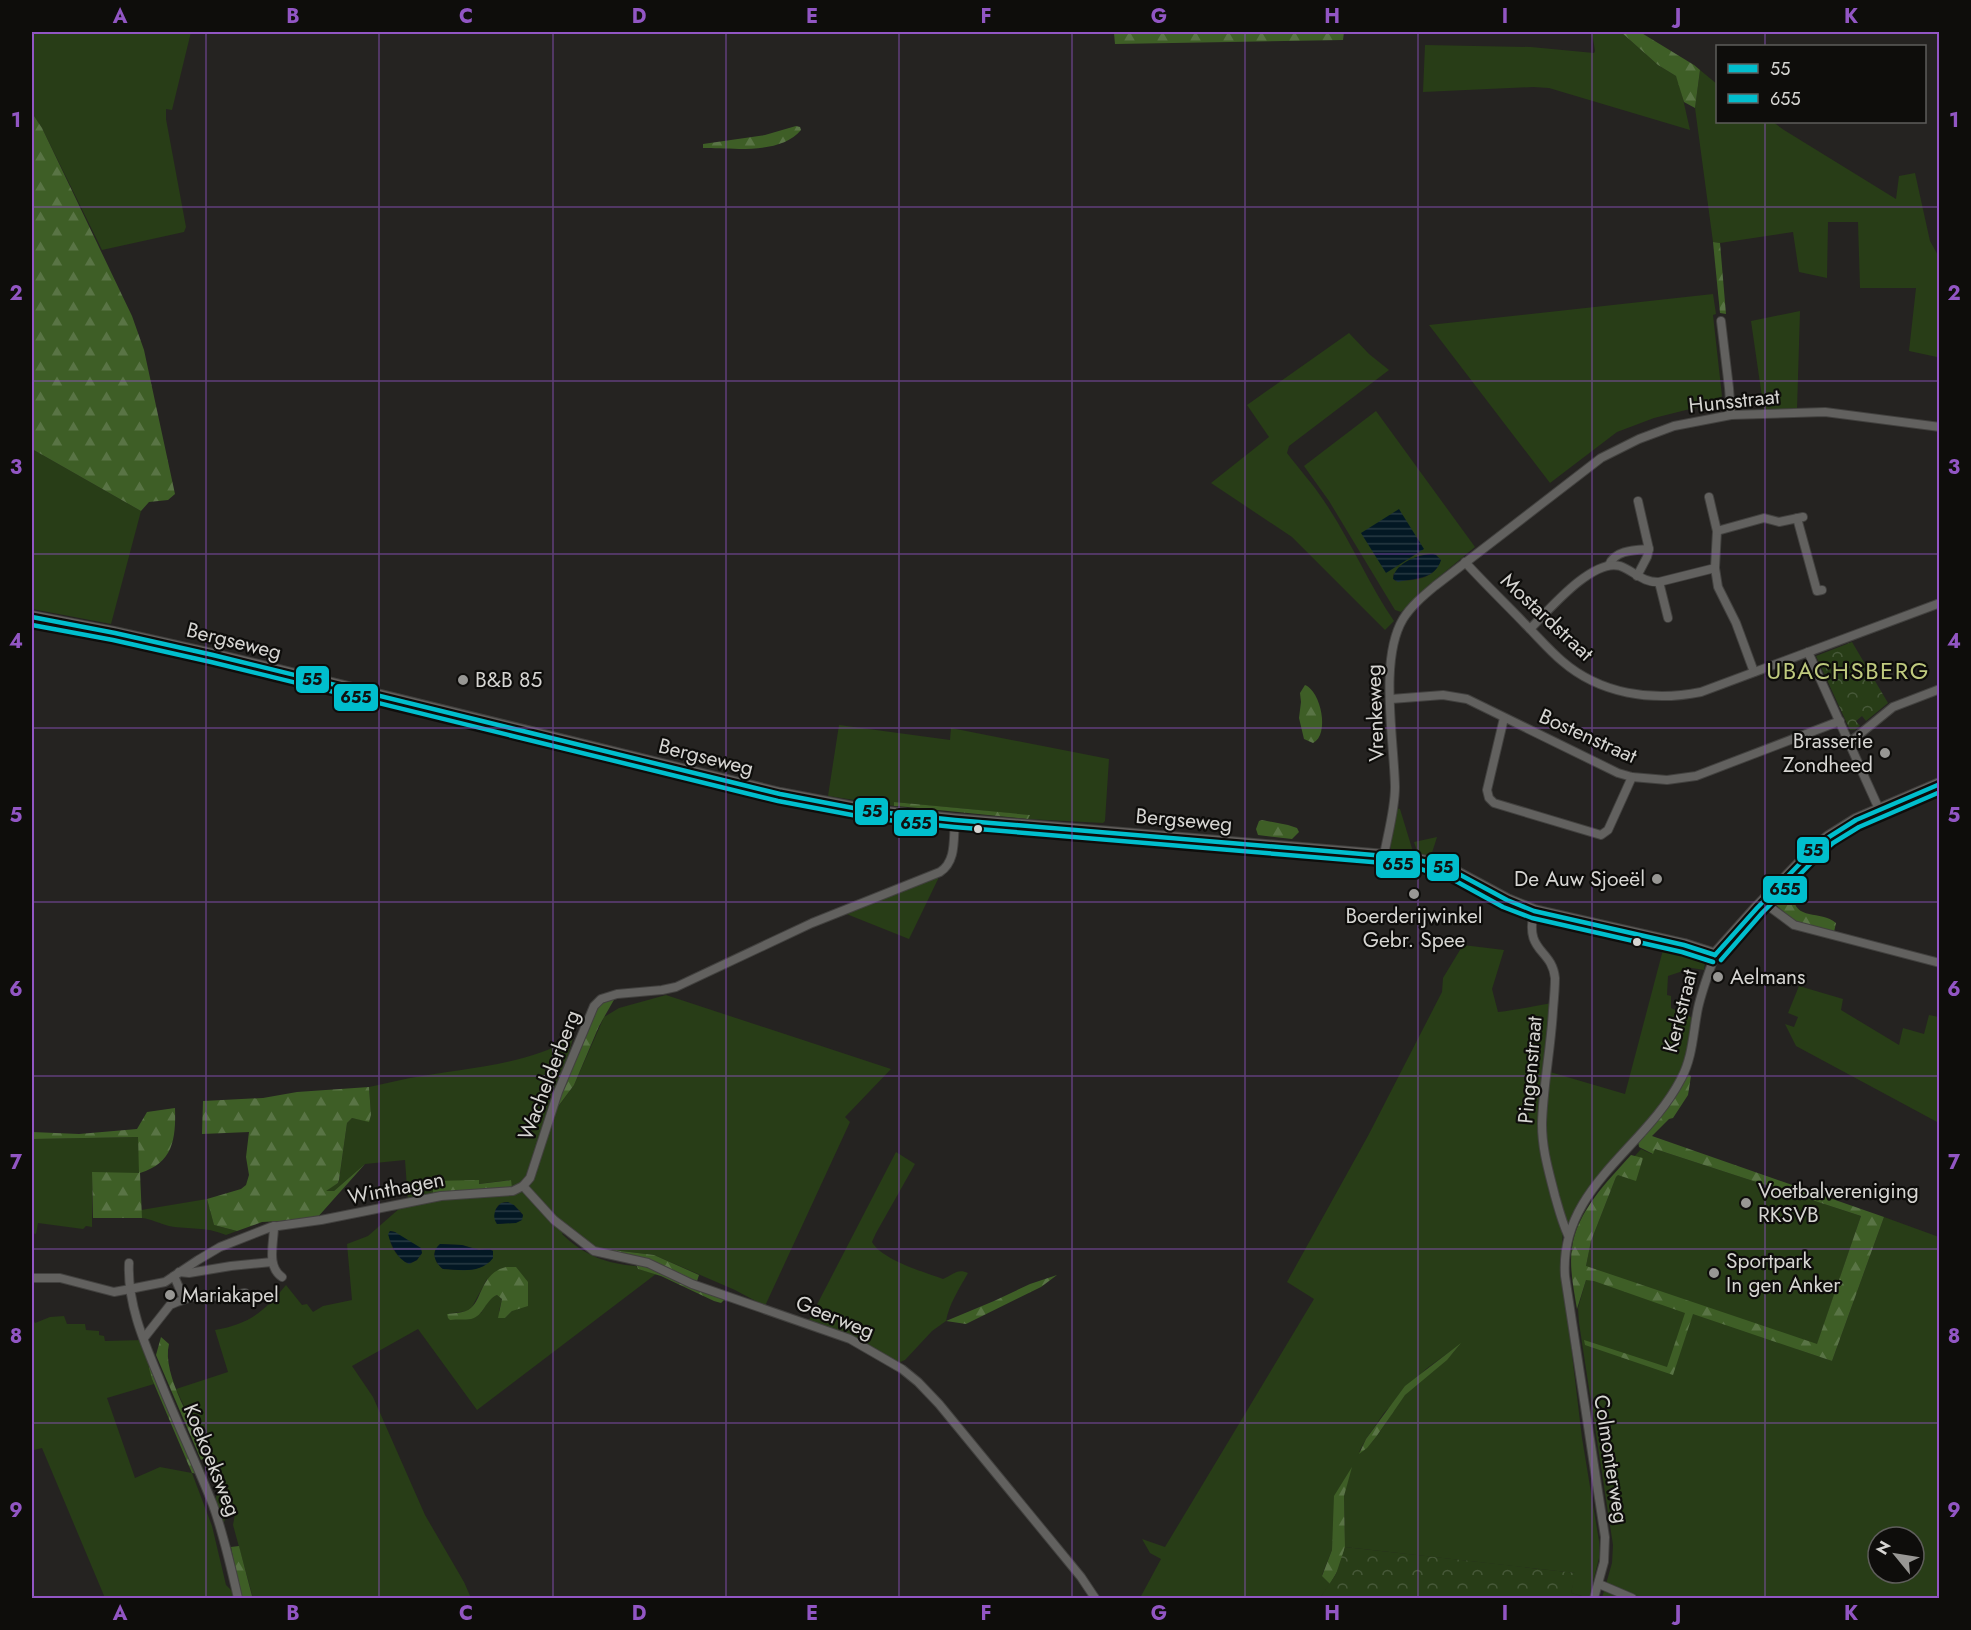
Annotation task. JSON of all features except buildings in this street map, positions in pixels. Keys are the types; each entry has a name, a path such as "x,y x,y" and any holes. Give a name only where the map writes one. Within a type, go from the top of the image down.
{"street":[{"path":"1720,321 1731,415"},
{"name":"Hunsstraat","path":"1465,562 1584,470 1619,448 1674,426 1731,415 1838,413 1940,426"},
{"path":"1709,496 1717,531 1715,568 1718,587 1736,623 1754,672"},
{"path":"1637,576 1649,549 1638,501"},
{"path":"1717,531 1764,518 1779,522 1800,517 1816,591 1822,590"},
{"path":"1609,565 1612,558 1621,553 1636,549 1649,549"},
{"name":"Mostardstraat","path":"1465,562 1558,658 1574,670 1605,687 1626,693 1663,697 1701,692 1940,603"},
{"name":"Vrenkeweg","path":"1384,855 1395,792 1391,651 1403,620 1420,598 1465,562"},
{"path":"1530,629 1573,586 1605,566 1622,567 1651,582 1715,568"},
{"path":"1659,582 1668,618"},
{"name":"Bergseweg","path":"32,617 213,655 780,794 868,811 1384,855 1427,862 1455,872 1507,900 1534,911 1684,945 1715,955"},
{"path":"1808,652 1879,809"},
{"path":"1850,742 1893,706 1940,689"},
{"name":"Bostenstraat","path":"1391,699 1455,696 1467,699 1607,768 1632,777 1667,780 1696,776 1840,721"},
{"path":"1504,718 1487,790 1489,798 1494,803 1601,836 1608,830 1632,777"},
{"name":"Kerkstraat","path":"1572,1324 1564,1267 1568,1236 1575,1216 1586,1196 1656,1116 1680,1081 1691,1052 1702,993 1715,955 1814,849 1829,837 1879,809 1940,784"},
{"name":"Wachelderberg","path":"523,1186 530,1178 558,1092 589,1016 597,1003 617,994 676,987 812,923 940,872 951,860 955,820"},
{"path":"1763,902 1794,925 1940,963"},
{"name":"Pingenstraat","path":"1534,911 1531,924 1532,936 1551,964 1555,980 1543,1119 1543,1147 1547,1169 1568,1236"},
{"name":"Winthagen","path":"32,1278 60,1278 114,1292 165,1282 220,1247 274,1226 335,1218 441,1196 513,1191 523,1186"},
{"name":"Geerweg","path":"523,1186 554,1220 594,1251 648,1263 692,1284 850,1339 902,1369 939,1404 1081,1577 1095,1599"},
{"path":"274,1226 272,1262 274,1271 282,1277"},
{"name":"Winthagen","path":"177,1274 272,1262"},
{"path":"129,1263 129,1289 144,1338"},
{"path":"177,1274 184,1299"},
{"path":"144,1338 170,1305 184,1299 245,1293"},
{"name":"Colmonterweg","path":"1572,1324 1604,1530 1604,1562 1594,1599"},
{"name":"Koekoeksweg","path":"144,1338 217,1517 238,1599"},
{"path":"1599,1584 1632,1599"}],"green space":[{"path":"32,32 191,32 172,110 166,109 186,227 184,232 102,250 42,128 32,113"},
{"path":"1344,32 1343,40 1115,44 1114,33"},
{"path":"1592,32 1621,32 1658,65 1676,76 1690,130 1549,88 1423,92 1425,45 1531,47 1594,53"},
{"path":"1621,32 1640,32 1700,70 1695,108 1684,102 1676,76 1658,65"},
{"path":"1700,70 1716,83 1716,123 1774,123 1896,199 1899,176 1915,173 1930,241 1939,257 1940,347 1937,357 1909,351 1916,288 1860,288 1858,222 1828,222 1827,278 1799,272 1793,232 1720,243 1713,242 1695,108"},
{"path":"32,113 42,128 132,316 144,350 175,494 168,500 149,502 141,511 32,449"},
{"path":"796,126 801,130 792,138 769,147 703,148 703,144 765,135"},
{"path":"1713,242 1720,243 1726,314 1720,313"},
{"path":"1713,294 1716,314 1713,315 1722,396 1718,402 1654,418 1617,432 1550,483 1429,325"},
{"path":"1800,311 1797,410 1764,411 1751,321"},
{"path":"1349,333 1369,354 1389,370 1289,446 1287,453 1315,489 1342,530 1394,621 1385,630 1292,537 1211,483 1269,437 1247,405"},
{"path":"1376,411 1475,547 1401,612 1395,610 1329,501 1304,466","holes":["1436,555 1441,560 1438,567 1428,576 1395,581 1393,575 1409,561 1419,556"]},
{"path":"32,449 141,511 111,624 32,609"},
{"path":"1852,642 1888,703 1866,721 1862,716 1856,721 1860,726 1855,730 1850,730 1816,656"},
{"path":"1305,685 1315,695 1321,713 1321,731 1313,743 1304,739 1299,718 1300,693"},
{"path":"839,725 950,740 951,728 1109,759 1105,821 1103,823 1028,819 1029,815 894,802 894,806 828,796"},
{"path":"894,802 1030,815 1028,819 894,806"},
{"path":"1397,808 1400,809 1414,855 1391,849"},
{"path":"1259,821 1288,825 1297,828 1299,832 1292,839 1258,835 1256,829"},
{"path":"1437,837 1431,856 1418,854 1414,842"},
{"path":"939,877 909,939 844,913"},
{"path":"1786,885 1794,890 1794,900 1801,911 1836,923 1834,932 1799,923 1771,900"},
{"path":"1463,945 1504,950 1492,989 1498,1012 1552,1003 1541,1122 1563,1230 1561,1263 1582,1438 1599,1541 1599,1558 1589,1598 1571,1593 1575,1573 1345,1547 1344,1496 1350,1470 1334,1526 1332,1550 1322,1575 1330,1584 1320,1598 1140,1598 1161,1559 1150,1553 1142,1539 1165,1547 1314,1299 1287,1282 1369,1134 1442,992 1443,978","holes":["1459,1345 1403,1397 1373,1441 1359,1452 1384,1413 1426,1369"]},
{"path":"1664,946 1699,957 1705,962 1704,970 1686,967 1668,976 1667,995 1671,996 1671,1008 1693,1018 1688,1054 1678,1078 1655,1112 1585,1193 1567,1226 1550,1172 1544,1119 1550,1072 1625,1094"},
{"path":"1799,986 1843,999 1841,1010 1899,1045 1903,1028 1924,1034 1929,1015 1939,1017 1939,1123 1796,1046 1785,1024 1794,1027 1798,1017 1788,1013"},
{"path":"666,995 891,1069 845,1117 850,1122 765,1306 735,1290 654,1255 596,1248 569,1227 562,1234 587,1253 605,1261 636,1266 638,1269 656,1274 477,1410 418,1329 352,1366 373,1397 425,1515 471,1598 253,1598 233,1525 236,1508 232,1504 228,1506 224,1523 215,1500 217,1485 204,1449 176,1389 228,1372 215,1330 247,1320 263,1310 286,1285 302,1305 307,1304 313,1312 323,1306 352,1300 347,1244 368,1236 408,1201 405,1160 365,1164 334,1191 324,1191 339,1181 347,1123 352,1118 369,1121 371,1115 369,1087 514,1060 534,1055 573,1038 553,1114 574,1085 604,1017 619,1008","holes":["479,1180 478,1184 510,1180 512,1186 475,1195","505,1202 513,1206 523,1215 520,1221 499,1224 495,1211","390,1231 395,1232 422,1253 417,1260 409,1264 394,1250 389,1236","440,1244 462,1245 493,1251 493,1258 476,1268 443,1269 437,1263 434,1254","487,1279 512,1311 505,1318 499,1311 502,1299 497,1295 490,1298 481,1313 447,1314 467,1311 472,1307"]},
{"path":"615,998 599,1026 574,1085 551,1116 596,1003"},
{"path":"1689,1075 1691,1076 1688,1095 1673,1118 1669,1119 1652,1136 1884,1217 1832,1361 1693,1314 1673,1375 1585,1345 1584,1340 1667,1367 1685,1313 1586,1280 1577,1309 1571,1263 1575,1234 1594,1198 1631,1155 1643,1158 1636,1181 1618,1175 1616,1177 1591,1241 1586,1266 1817,1344 1861,1216 1655,1149 1653,1154 1639,1147 1638,1141"},
{"path":"369,1087 371,1115 369,1122 352,1118 347,1123 339,1180 326,1191 334,1191 365,1164 316,1219 262,1222 237,1231 214,1225 207,1199 241,1189 246,1185 249,1175 246,1157 249,1132 202,1134 203,1101 263,1098 297,1092"},
{"path":"175,1108 175,1130 166,1156 151,1169 140,1173 142,1218 93,1218 92,1172 139,1173 138,1137 32,1139 32,1132 79,1134 137,1129 147,1112"},
{"path":"138,1137 140,1173 92,1173 92,1227 86,1226 83,1229 38,1223 36,1234 32,1233 32,1139"},
{"path":"1641,1149 1652,1154 1655,1149 1861,1216 1817,1345 1797,1349 1832,1361 1884,1217 1939,1237 1939,1598 1602,1598 1612,1563 1613,1545 1578,1308 1586,1280 1591,1241 1616,1177"},
{"path":"896,1152 915,1164 872,1242 894,1260 943,1279 958,1272 968,1273 952,1303 946,1321 932,1331 905,1360 898,1363 808,1322"},
{"path":"479,1180 479,1184 511,1180 512,1187 475,1195 433,1200 433,1181"},
{"path":"207,1199 214,1225 237,1231 226,1235 204,1229 169,1226 142,1218 141,1210"},
{"path":"596,1248 654,1255 699,1275 697,1281"},
{"path":"636,1264 724,1300 721,1303 714,1301 661,1276 638,1269"},
{"path":"506,1267 516,1267 528,1282 528,1306 512,1311 505,1318 498,1318 502,1299 497,1295 475,1317 450,1320 448,1318 447,1314 464,1312 471,1308 490,1276"},
{"path":"1057,1275 1041,1287 966,1324 946,1321 1030,1284"},
{"path":"64,1316 67,1324 85,1324 86,1330 99,1331 99,1335 104,1336 105,1341 144,1340 146,1343 154,1384 107,1398 135,1478 160,1467 192,1473 212,1526 226,1585 235,1598 105,1598 42,1448 34,1450 32,1445 32,1317 35,1323 50,1317"},
{"path":"161,1337 169,1344 170,1371 207,1457 201,1460 156,1355"},
{"path":"1461,1343 1447,1360 1405,1395 1376,1437 1359,1454 1366,1439 1405,1386"},
{"path":"151,1360 199,1474 192,1473 152,1379 149,1368"},
{"path":"1352,1467 1344,1496 1345,1547 1341,1565 1330,1584 1322,1576 1332,1550 1334,1496"},
{"path":"239,1546 253,1598 241,1598 231,1547"},
{"path":"1345,1547 1576,1573 1571,1593 1588,1598 1320,1598 1336,1574"}],"water":[{"path":"1399,509 1424,549 1386,573 1361,533"},
{"path":"1433,554 1441,560 1438,567 1429,575 1398,582 1393,579 1398,568 1408,560"},
{"path":"508,1202 523,1215 522,1220 516,1223 497,1224 494,1216 495,1210 501,1203"},
{"path":"390,1231 421,1248 422,1253 417,1260 409,1264 401,1259 391,1243 388,1234"},
{"path":"440,1244 462,1245 479,1250 489,1249 493,1251 493,1258 477,1269 443,1269 434,1254"}],"transit line":[{"name":"55","path":"32,617 213,655 780,794 869,811 1409,858 1455,872 1507,900 1534,911 1684,945 1715,955"},
{"name":"655","path":"32,625 211,662 778,801 868,818 1408,865 1452,879 1503,907 1532,918 1682,952 1713,962"},
{"name":"55","path":"1715,955 1757,908 1814,849 1829,837 1856,820 1940,784"},
{"name":"655","path":"1721,960 1762,913 1833,843 1859,827 1940,792"}],"place":[{"name":"B&B 85","path":"463,680"},
{"name":"Brasserie Zondheed","path":"1885,753"},
{"name":"De Auw Sjoeël","path":"1657,879"},
{"name":"Boerderijwinkel Gebr. Spee","path":"1414,894"},
{"name":"Aelmans","path":"1718,977"},
{"name":"Voetbalvereniging RKSVB","path":"1746,1203"},
{"name":"Sportpark In gen Anker","path":"1714,1273"},
{"name":"Mariakapel","path":"170,1295"}],"district":[{"name":"UBACHSBERG","path":"1848,671"}]}
